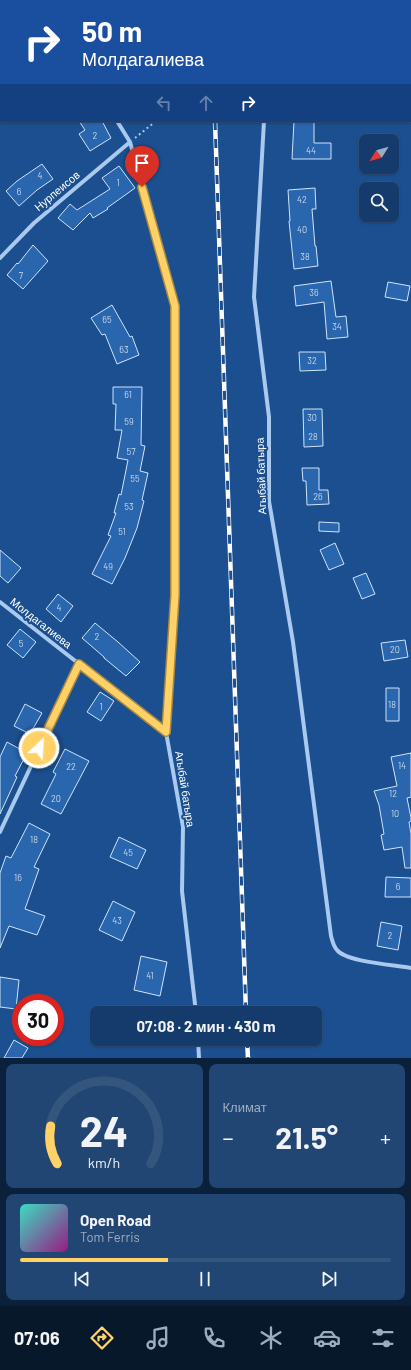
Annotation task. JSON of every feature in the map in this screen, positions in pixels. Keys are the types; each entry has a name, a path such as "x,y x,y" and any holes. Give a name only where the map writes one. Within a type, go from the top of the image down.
{"street":[{"name":"Агыбай батыра","path":"119,122 130,142 175,306 175,595 166,732 183,827 182,891 195,1006"},
{"name":"Агыбай батыра","path":"264,122 254,297 268,417 269,501 293,642 331,936 336,950 344,956 411,968"},
{"name":"Нурпеисов","path":"0,258 34,223 130,142"},
{"name":"Молдагалиева","path":"0,602 166,732"},
{"path":"0,832 79,664"},
{"path":"198,1046 199,1058"}],"path":[{"path":"130,142 155,122"}],"building":[{"path":"80,122 103,122 111,138 90,151 79,134 85,130"},
{"path":"294,122 314,122 314,143 331,143 331,159 292,159"},
{"path":"42,164 53,179 37,190 19,206 6,191 17,181"},
{"path":"119,166 135,188 107,208 108,209 93,218 90,213 73,230 58,218 70,204 77,210 110,189 102,178"},
{"path":"315,188 316,209 312,209 318,266 294,269 289,221 288,190"},
{"path":"33,245 48,261 23,289 7,275"},
{"path":"331,281 336,317 346,316 348,337 327,339 324,302 296,306 294,286"},
{"path":"388,282 410,286 407,301 385,297"},
{"path":"112,305 130,337 132,336 139,355 117,364 105,334 102,335 91,318"},
{"path":"299,352 325,352 326,370 300,371"},
{"path":"113,387 142,387 141,445 145,446 140,471 148,473 142,500 144,501 137,528 125,558 112,584 92,574 111,536 108,535 116,513 114,513 119,494 121,495 128,460 117,458 122,430 115,430 116,404 113,404"},
{"path":"303,409 322,409 323,446 304,447"},
{"path":"302,468 319,468 319,490 328,490 329,504 307,505 306,481 303,481"},
{"path":"319,522 339,523 339,532 319,531"},
{"path":"335,543 344,564 329,570 320,550"},
{"path":"0,550 21,568 8,583 0,576"},
{"path":"366,573 375,594 362,599 353,578"},
{"path":"58,594 73,606 61,622 46,609"},
{"path":"95,623 140,662 126,676 82,638"},
{"path":"20,629 36,642 23,658 7,645"},
{"path":"405,640 408,657 384,661 381,643"},
{"path":"386,688 399,688 399,721 386,721"},
{"path":"100,692 114,701 101,721 87,712"},
{"path":"25,704 42,713 30,734 14,726"},
{"path":"7,742 27,753 15,776 17,777 0,814 0,757"},
{"path":"65,749 89,761 61,814 41,804 56,774 53,772"},
{"path":"411,753 411,797 407,798 411,818 411,821 409,822 411,834 411,868 405,868 402,847 384,850 381,835 384,834 379,805 374,791 397,786 391,757"},
{"path":"29,823 50,834 34,867 39,869 25,909 45,916 37,935 9,926 0,948 0,873 6,856 11,858"},
{"path":"119,837 146,850 137,869 110,857"},
{"path":"386,877 411,878 411,897 385,897"},
{"path":"113,901 135,912 122,941 99,930"},
{"path":"381,922 402,926 398,950 377,946"},
{"path":"141,956 167,962 160,996 134,990"},
{"path":"0,977 19,980 18,994 12,994 12,1008 0,1007"},
{"path":"12,1044 12,1046 24,1046 28,1048 22,1058 4,1058"}],"railway":[{"path":"215,122 246,1006"},
{"path":"247,1046 248,1058"}],"route":[{"path":"39,748 79,664 166,732 175,595 175,306 142,187"}]}
